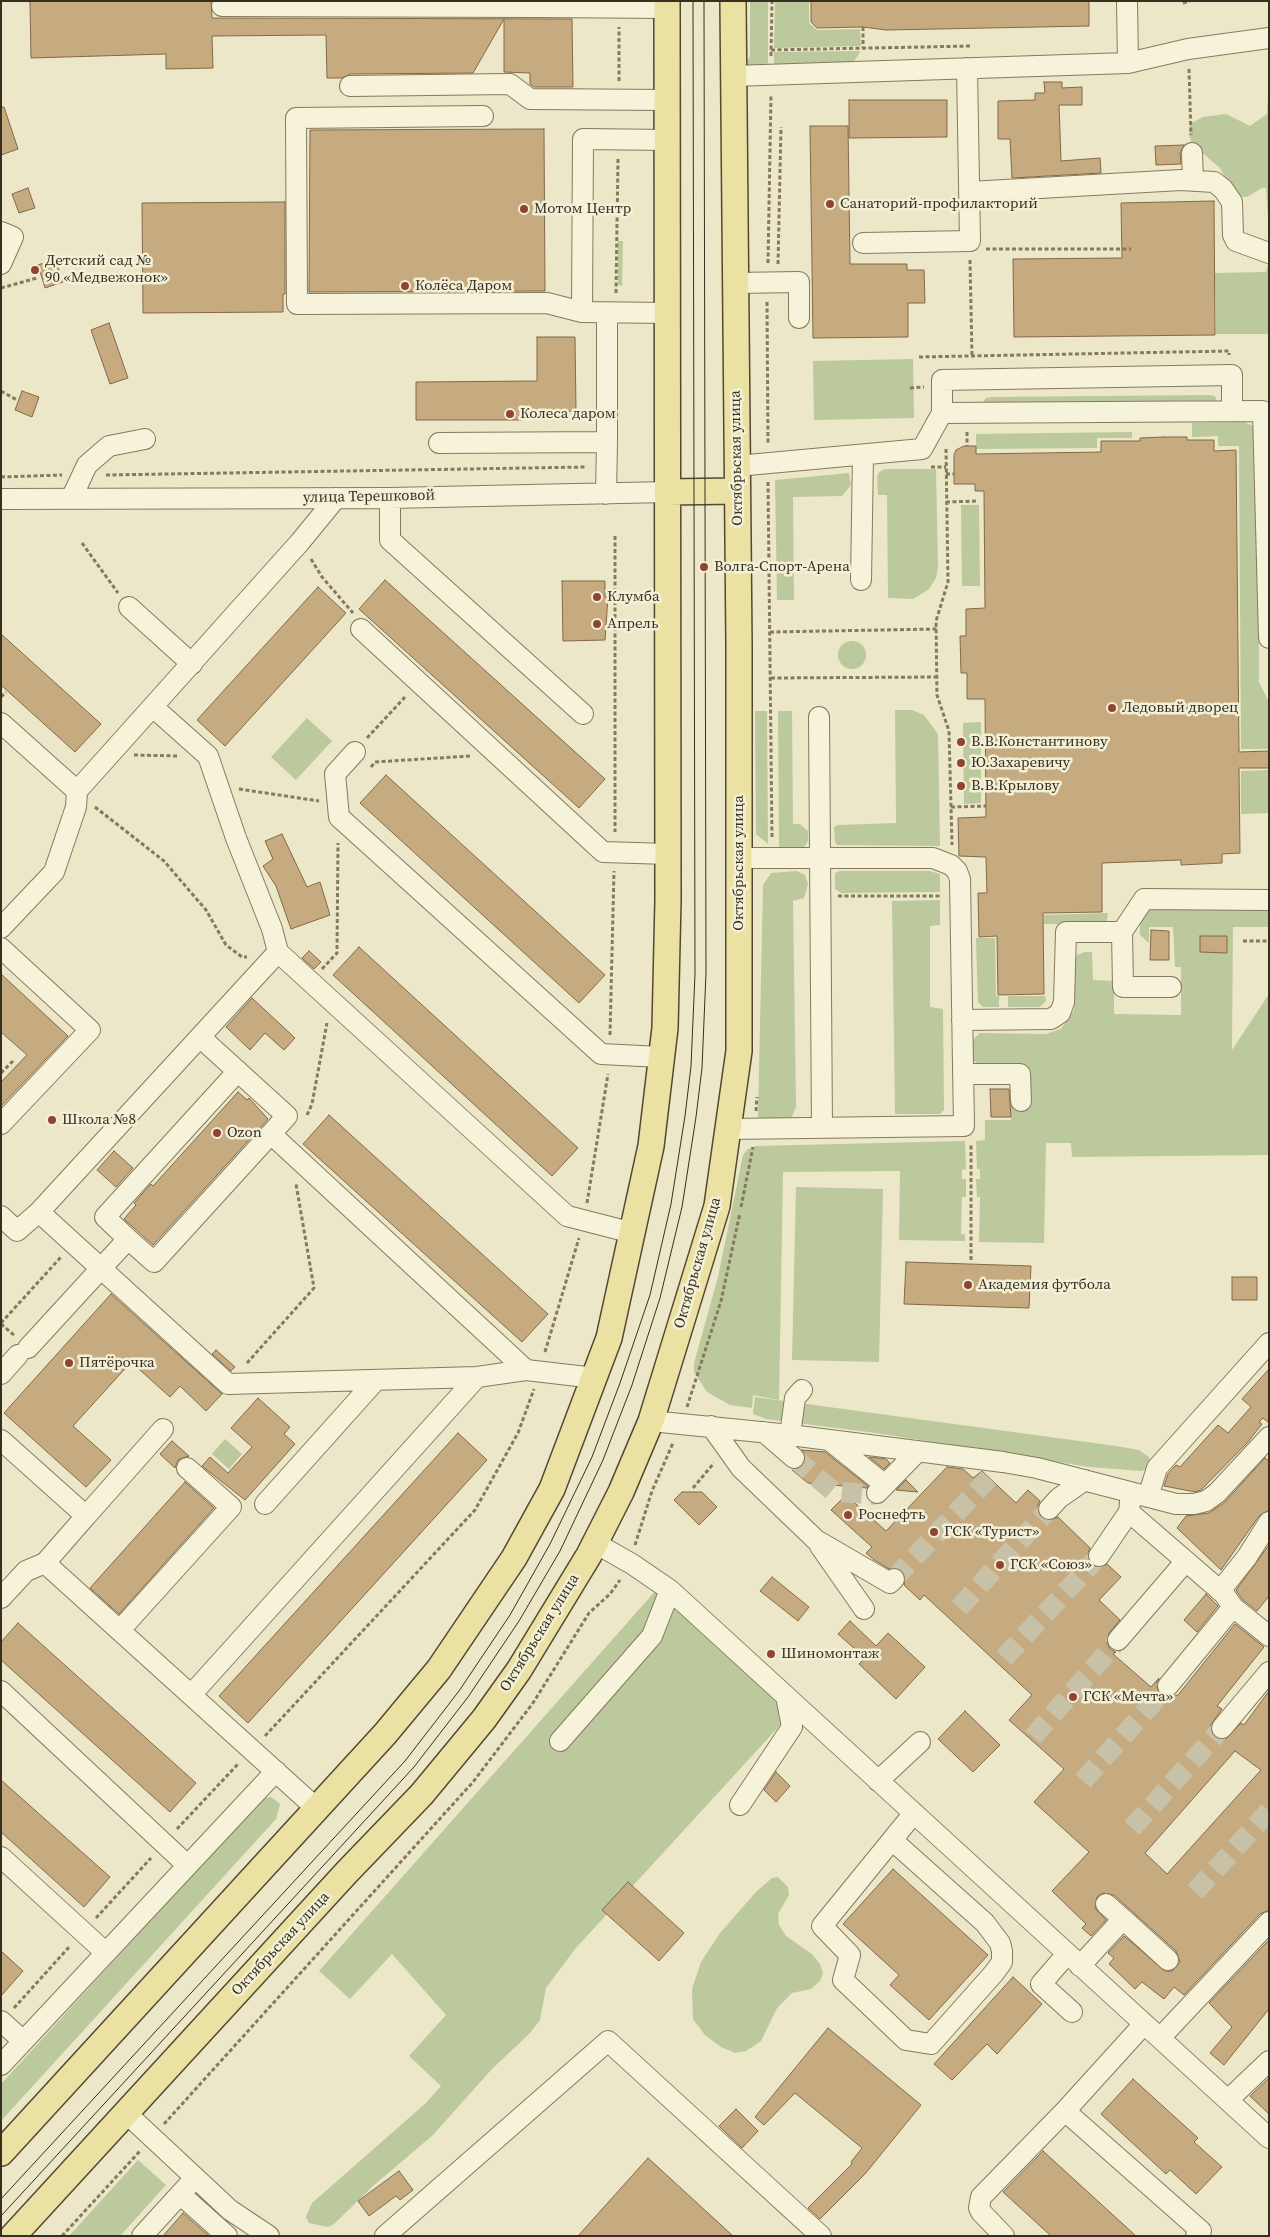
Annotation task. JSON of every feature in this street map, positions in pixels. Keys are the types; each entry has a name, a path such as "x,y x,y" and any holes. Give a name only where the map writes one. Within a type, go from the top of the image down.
{"main road":[{"name":"Октябрьская улица","path":"13,2236 422,1794 484,1719 519,1670 594,1543 621,1492 651,1421 717,1206 739,1051 733,1"},
{"path":"1,2153 385,1734 439,1669 514,1558 552,1489 609,1338 652,1146 665,1028 668,854 667,5"},
{"name":"улица Терешковой","path":"667,492 737,491"}],"street":[{"path":"1127,1 1128,63"},
{"path":"222,6 582,4 619,8 667,5"},
{"path":"733,76 1128,63 1188,48 1269,38"},
{"path":"863,243 970,245 967,68"},
{"path":"350,86 510,84 530,99 667,100"},
{"path":"483,116 296,118 297,304 547,303 582,312 668,313"},
{"path":"582,312 583,139 667,140"},
{"path":"1192,154 1193,180"},
{"path":"969,192 1193,180 1214,182 1223,189 1232,202 1232,235 1236,241 1269,253"},
{"path":"1,232 13,237 1,264"},
{"path":"735,282 799,282 799,318"},
{"path":"606,494 612,313"},
{"path":"737,466 922,448 942,413 942,380 1232,375 1232,411"},
{"path":"942,413 1232,411 1266,404 1269,638"},
{"path":"71,499 87,465 109,446 145,439"},
{"path":"439,443 607,442"},
{"path":"861,580 863,455"},
{"name":"улица Терешковой","path":"1,499 390,498 667,492"},
{"path":"1,928 54,872 76,807 77,791 300,542 336,498"},
{"path":"390,498 390,540 583,714"},
{"path":"129,607 192,664"},
{"path":"361,629 604,852 668,854"},
{"path":"153,707 208,756 236,838 272,930 278,952 567,1216 633,1233"},
{"path":"819,717 818,858 822,1128"},
{"path":"1,723 77,791"},
{"path":"355,752 335,774 338,811 359,846 601,1054 661,1057"},
{"path":"728,1129 964,1126 960,879 957,871 951,865 932,858 739,858"},
{"path":"1170,987 1123,987 1122,932 1144,900 1269,900"},
{"path":"962,1020 1050,1019 1060,1013 1064,1002 1066,932 1122,932"},
{"path":"1,948 90,1030 1,1124"},
{"path":"1,1216 17,1230 39,1212 278,952"},
{"path":"200,1036 288,1116 154,1262 105,1217 238,1071"},
{"path":"963,1074 1020,1074 1021,1101"},
{"path":"271,1134 533,1370"},
{"path":"39,1212 228,1384 476,1377 533,1370 595,1378"},
{"path":"1,1374 128,1239"},
{"path":"1099,1556 1157,1468 1269,1343"},
{"path":"191,1695 476,1377"},
{"path":"265,1504 376,1380"},
{"path":"790,1435 796,1398 802,1390"},
{"path":"651,1421 790,1435 1003,1462 1084,1480 1136,1501 1176,1504 1194,1504 1206,1501 1217,1493 1269,1437"},
{"path":"710,1426 741,1468 816,1540 864,1608"},
{"path":"1,1598 26,1571 45,1563 163,1429"},
{"path":"764,1432 794,1458"},
{"path":"1,1440 86,1516"},
{"path":"828,1440 880,1490 918,1451"},
{"path":"989,1478 1003,1462"},
{"path":"120,1630 231,1507 187,1468"},
{"path":"1049,1509 1059,1498 1084,1480"},
{"path":"1136,1501 1185,1562 1220,1591 1232,1607 1266,1626"},
{"path":"1220,1591 1247,1557 1269,1522"},
{"path":"816,1540 890,1583 894,1579"},
{"path":"594,1543 632,1564 670,1590 1269,2138"},
{"path":"1118,1640 1185,1562"},
{"path":"45,1563 316,1808"},
{"path":"560,1742 652,1636 670,1590"},
{"path":"1168,1686 1232,1607"},
{"path":"1222,1728 1269,1672"},
{"path":"1,1691 187,1864"},
{"path":"740,1805 792,1727 786,1696"},
{"path":"878,1781 920,1742"},
{"path":"1,2065 276,1771"},
{"path":"892,1840 985,1923 1000,1943 1002,1951 1002,1962 994,1974 931,2044 906,2040 843,1980 850,1955 822,1926 892,1840 914,1813"},
{"path":"1,1857 105,1952"},
{"path":"1106,1904 1168,1960"},
{"path":"1072,2012 1041,1984 1074,1960 1123,1919"},
{"path":"1160,2038 1269,1922"},
{"path":"4,2018 23,2041"},
{"path":"1004,2236 981,2212 979,2208 981,2197 1065,2111 1144,2024"},
{"path":"385,2236 608,2041 821,2236"},
{"path":"1228,2100 1269,2062"},
{"path":"1065,2111 1200,2231 1196,2236"},
{"path":"126,2113 230,2210 269,2236"},
{"path":"142,2236 195,2178"},
{"path":"180,2194 227,2236"}],"path":[{"path":"771,75 772,1"},
{"path":"1184,2 1190,1"},
{"path":"618,100 619,8"},
{"path":"863,27 863,49"},
{"path":"771,50 981,46"},
{"path":"1188,48 1192,154"},
{"path":"778,282 781,127"},
{"path":"612,313 618,140"},
{"path":"973,379 970,245 1131,249"},
{"path":"1,288 37,278"},
{"path":"919,357 1229,351"},
{"path":"758,374 767,374"},
{"path":"1,391 17,400"},
{"path":"967,431 967,446"},
{"path":"957,432 977,431"},
{"path":"946,444 948,582 936,622 937,695 949,731 952,850"},
{"path":"1,477 607,467"},
{"path":"946,474 954,474"},
{"path":"946,502 978,501"},
{"path":"769,532 772,850 770,858"},
{"path":"4,2018 164,1843 475,1510 518,1433 533,1370 584,1221 607,1089 610,1054 615,852 614,536"},
{"path":"300,542 322,577 351,609 361,629"},
{"path":"82,543 129,607"},
{"path":"770,632 937,629"},
{"path":"771,678 937,676"},
{"path":"355,752 418,682"},
{"path":"1,697 6,692"},
{"path":"369,769 375,762 498,754"},
{"path":"110,755 208,756"},
{"path":"218,786 338,811 337,953 310,982"},
{"path":"77,791 109,820 164,861 206,910 226,945 242,957 278,952"},
{"path":"951,806 986,806"},
{"path":"951,831 958,830"},
{"path":"834,893 842,897 944,896"},
{"path":"1243,941 1269,941"},
{"path":"304,1120 312,1104 331,1001"},
{"path":"1,1073 14,1060"},
{"path":"681,1424 721,1301 749,1173 756,1128 757,1090"},
{"path":"964,1126 971,1139 971,1260"},
{"path":"228,1384 314,1288 290,1152"},
{"path":"1,1323 74,1243"},
{"path":"693,1488 727,1448"},
{"path":"62,2236 152,2138"}],"green space":[{"path":"750,1 768,1 768,69 749,69 745,65 750,56"},
{"path":"775,1 809,1 809,23 817,30 860,29 861,46 774,48"},
{"path":"861,51 850,67 774,69 774,52"},
{"path":"1269,74 1269,233 1266,188 1262,188 1247,197 1239,197 1231,188 1220,168 1192,144 1189,135 1190,124 1203,117 1226,114 1250,126 1267,114"},
{"path":"618,241 623,241 622,286 618,285"},
{"path":"1269,260 1269,334 1216,334 1215,273 1266,272"},
{"path":"913,359 914,418 814,420 813,361"},
{"path":"1215,396 1217,402 982,403 986,398 991,397"},
{"path":"1244,422 1253,426 1259,436 1259,682 1269,702 1269,749 1241,749 1239,446 1218,446 1218,436 1192,437 1192,423"},
{"path":"1132,432 1132,438 1097,438 1097,448 976,449 976,434"},
{"path":"885,469 936,469 938,567 936,578 929,589 913,599 888,598 887,495 878,495 877,477 879,472"},
{"path":"849,473 851,485 842,496 793,497 794,600 777,600 775,480"},
{"path":"961,505 979,505 980,586 962,586"},
{"path":"852,641 862,645 866,655 862,665 852,669 842,665 838,655 842,645"},
{"path":"895,710 912,710 924,715 938,734 940,846 837,845 834,827 838,825 896,823"},
{"path":"755,711 767,711 768,844 756,834"},
{"path":"778,711 792,711 793,824 800,824 808,831 808,841 803,849 779,851"},
{"path":"307,718 332,741 296,780 271,757"},
{"path":"981,722 981,803 964,804 963,723"},
{"path":"1269,770 1269,813 1241,814 1241,771"},
{"path":"797,871 805,875 808,884 804,898 793,901 796,1107 791,1119 769,1123 758,1117 763,885 771,873"},
{"path":"840,871 930,871 940,874 940,892 841,893 835,889 835,873"},
{"path":"940,900 940,925 930,926 930,1007 943,1009 944,1110 940,1114 895,1114 892,901"},
{"path":"1151,910 1269,910 1269,927 1233,927 1232,1050 1269,994 1269,1155 1072,1157 1071,1143 1046,1143 1044,1243 979,1242 980,1197 977,1197 976,1179 980,1179 980,1169 977,1169 976,1141 985,1140 985,1120 1011,1120 1011,1107 1030,1107 1028,1067 980,1066 971,1058 972,1041 980,1033 1046,1034 1061,1029 1074,1010 1074,963 1077,955 1085,952 1092,952 1093,980 1114,981 1114,1014 1181,1015 1181,967 1175,967 1173,927 1149,927 1149,943 1140,935 1140,920 1146,912"},
{"path":"1108,913 1107,921 1097,924 1044,924 1044,915"},
{"path":"976,938 995,938 996,996 999,996 999,1007 983,1007 978,1002"},
{"path":"1008,996 1045,996 1046,1001 1040,1007 1008,1007"},
{"path":"965,1141 966,1169 962,1170 962,1179 966,1179 966,1197 962,1197 961,1234 965,1234 965,1241 899,1240 900,1171 783,1172 779,1400 753,1395 752,1408 730,1405 707,1392 694,1372 694,1363 718,1277 743,1155 748,1149 756,1146"},
{"path":"796,1187 883,1189 879,1362 792,1360"},
{"path":"755,1397 1116,1446 1139,1450 1149,1457 1151,1465 1142,1471 1089,1467 876,1433 766,1419 753,1414"},
{"path":"225,1439 242,1454 229,1469 212,1454"},
{"path":"658,1588 777,1692 783,1722 575,1949 546,1988 540,2020 530,2033 491,2070 433,2135 373,2186 334,2224 328,2227 309,2223 306,2217 312,2203 426,2103 441,2086 409,2056 446,2015 392,1954 350,1999 319,1971"},
{"path":"271,1797 280,1804 276,1819 1,2121 1,2084 259,1802 264,1798"},
{"path":"778,1877 788,1887 789,1895 778,1914 779,1925 786,1936 812,1954 820,1964 823,1973 820,1981 811,1989 792,1993 777,2008 761,2041 746,2051 735,2053 721,2047 705,2035 693,2019 692,1989 701,1962 720,1933 756,1892 772,1878"},
{"path":"138,2160 166,2185 120,2236 69,2236"}],"building":[{"path":"30,1 211,1 212,18 572,19 573,87 534,87 530,84 530,73 504,72 504,19 473,73 350,74 342,78 327,78 326,35 212,36 213,68 166,69 166,54 31,58"},
{"path":"811,1 1089,1 1089,26 886,30 863,27 817,28 811,22"},
{"path":"1044,82 1062,82 1062,88 1082,87 1082,105 1059,105 1061,161 1100,158 1101,173 1012,178 1010,139 998,139 998,101 1035,100 1035,93 1045,93"},
{"path":"849,100 947,100 947,137 849,138"},
{"path":"1,107 4,107 18,149 1,155"},
{"path":"810,126 848,126 850,264 907,264 907,270 924,270 925,303 908,303 908,337 813,338"},
{"path":"544,129 545,291 309,292 310,130"},
{"path":"1184,145 1180,153 1181,164 1156,165 1155,146"},
{"path":"28,188 35,208 19,213 12,194"},
{"path":"1214,201 1215,335 1014,337 1013,259 1122,258 1121,203"},
{"path":"285,202 285,294 283,294 283,312 143,313 142,203"},
{"path":"55,259 63,282 45,288 38,265"},
{"path":"109,323 128,378 110,384 91,330"},
{"path":"537,337 575,337 576,411 523,413 523,420 416,420 416,382 537,381"},
{"path":"22,391 39,397 32,417 15,410"},
{"name":"Ледовый дворец","path":"1187,437 1187,440 1214,440 1214,451 1236,450 1239,752 1269,751 1269,768 1239,768 1240,853 1222,854 1222,863 1181,865 1181,860 1102,863 1102,912 1043,913 1044,994 998,995 997,936 979,937 978,893 987,893 986,857 959,856 958,818 986,817 985,699 967,699 967,673 961,673 960,636 966,636 966,609 985,608 984,491 975,491 975,484 954,484 954,455 956,450 964,446 976,446 976,454 1101,452 1101,441 1140,441 1140,438"},
{"path":"385,580 605,779 579,808 359,609"},
{"path":"562,581 605,581 605,597 608,597 605,640 563,641"},
{"path":"318,587 346,613 225,746 197,720"},
{"path":"1,634 101,724 75,752 1,685"},
{"path":"386,775 605,975 579,1003 360,803"},
{"path":"282,834 307,887 320,882 330,915 291,929 276,886 263,866 273,859 265,841"},
{"path":"1151,930 1169,931 1169,960 1150,960"},
{"path":"1200,936 1227,936 1227,953 1200,952"},
{"path":"359,947 578,1148 552,1176 333,975"},
{"path":"309,951 321,962 314,969 302,958"},
{"path":"1,974 68,1036 1,1106 1,1082 27,1055 1,1032"},
{"path":"252,998 295,1038 284,1050 265,1033 250,1050 226,1027"},
{"path":"990,1089 1009,1089 1011,1117 991,1117"},
{"path":"238,1092 247,1100 249,1098 268,1119 153,1245 124,1219 136,1205 134,1203 151,1184 153,1186"},
{"path":"329,1115 548,1314 522,1342 303,1144"},
{"path":"114,1151 133,1168 116,1187 97,1170"},
{"name":"Академия футбола","path":"906,1262 1031,1266 1029,1308 904,1304"},
{"path":"1232,1277 1257,1277 1257,1300 1232,1300"},
{"path":"111,1294 222,1394 206,1411 180,1386 170,1397 131,1362 73,1426 111,1460 86,1487 4,1413"},
{"path":"216,1350 235,1367 231,1371 212,1354"},
{"path":"1269,1369 1269,1423 1263,1418 1259,1422 1262,1424 1247,1443 1201,1490 1195,1492 1164,1486 1168,1474 1176,1465 1180,1467 1218,1425 1228,1433 1251,1407 1242,1399"},
{"path":"258,1398 290,1427 284,1434 295,1444 245,1500 202,1466 210,1457 228,1473 252,1447 231,1428"},
{"path":"458,1433 487,1460 248,1723 219,1696"},
{"path":"172,1441 189,1456 178,1460 175,1468 160,1454"},
{"path":"802,1450 825,1452 868,1486 867,1488 808,1483 792,1470 803,1465 806,1460"},
{"path":"869,1457 886,1459 890,1463 884,1469"},
{"path":"1265,1458 1269,1461 1269,1510 1259,1516 1221,1570 1177,1528 1186,1516 1209,1513 1224,1503"},
{"path":"947,1467 963,1469 973,1478 982,1471 1016,1503 1028,1490 1040,1501 1037,1507 1041,1517 1047,1521 1058,1517 1090,1548 1087,1556 1092,1565 1099,1568 1107,1564 1121,1577 1099,1600 1120,1620 1109,1633 1107,1643 1110,1649 1116,1652 1113,1654 1151,1687 1159,1678 1156,1685 1161,1695 1167,1698 1178,1695 1235,1624 1264,1647 1217,1706 1222,1709 1210,1726 1215,1737 1226,1739 1241,1723 1244,1725 1269,1691 1269,1910 1260,1914 1184,1995 1174,1987 1164,1999 1142,1982 1135,1989 1109,1964 1114,1958 1108,1953 1124,1936 1165,1971 1172,1971 1180,1962 1176,1951 1114,1895 1103,1893 1097,1897 1095,1908 1106,1920 1091,1936 1082,1928 1086,1924 1052,1891 1089,1852 1034,1802 1064,1769 1009,1720 1032,1695 924,1595 920,1600 904,1585 906,1576 902,1570 897,1567 889,1569 866,1553 872,1547 831,1510 846,1495 886,1531","holes":["1235,1751 1261,1770 1167,1874 1145,1853"]},
{"path":"906,1480 918,1492 896,1490"},
{"path":"185,1482 214,1508 119,1614 90,1588"},
{"path":"682,1492 702,1492 717,1507 699,1525 674,1500"},
{"path":"1269,1545 1269,1596 1257,1611 1242,1599 1236,1590"},
{"path":"772,1577 809,1607 798,1621 760,1591"},
{"path":"1206,1594 1218,1606 1197,1632 1184,1620"},
{"path":"850,1621 876,1646 888,1633 925,1667 896,1699 859,1664 865,1658 838,1634"},
{"path":"18,1623 196,1783 170,1812 1,1660 1,1642"},
{"path":"965,1711 1000,1745 973,1772 938,1739"},
{"path":"776,1772 790,1786 776,1802 764,1790"},
{"path":"1,1780 110,1877 84,1907 1,1832"},
{"path":"893,1869 988,1955 929,2020 890,1985 899,1975 843,1924"},
{"path":"628,1882 684,1933 659,1961 602,1910"},
{"path":"1269,1940 1269,2009 1224,2065 1210,2053 1232,2027 1209,2003"},
{"path":"1,1951 23,1971 1,1996"},
{"path":"1013,1977 1042,2004 997,2054 987,2044 952,2080 934,2064"},
{"path":"828,2028 921,2105 865,2174 820,2219 808,2208 852,2164 851,2162 862,2148 795,2093 764,2125 755,2117"},
{"path":"1269,2078 1269,2114 1250,2096"},
{"path":"1133,2079 1198,2138 1194,2142 1222,2167 1196,2194 1170,2170 1166,2174 1101,2114"},
{"path":"736,2109 758,2131 742,2148 719,2126"},
{"path":"1043,2151 1136,2236 1051,2236 1003,2192"},
{"path":"648,2158 733,2236 578,2236"},
{"path":"399,2171 413,2190 400,2200 396,2196 369,2216 358,2201"},
{"path":"183,2213 209,2236 163,2236"}],"tunnel":[{"path":"794,1458 833,1491 876,1495"},
{"path":"894,1579 989,1478"},
{"path":"959,1608 1049,1509"},
{"path":"1004,1658 1099,1556"},
{"path":"1033,1737 1118,1640"},
{"path":"1083,1781 1168,1686"},
{"path":"1132,1828 1222,1728"},
{"path":"1195,1892 1269,1811"}],"tram line":[{"path":"1,2199 405,1761 459,1691 510,1615 550,1544 592,1457 650,1295 671,1204 685,1116 691,1066 695,974 693,1"},
{"path":"1,2216 414,1767 468,1697 519,1621 560,1551 603,1460 632,1385 660,1298 682,1207 696,1117 702,1068 706,973 704,1"}],"place":[{"name":"Санаторий-профилакторий","path":"830,204"},
{"name":"Мотом Центр","path":"524,209"},
{"name":"Детский сад № 90 «Медвежонок»","path":"35,270"},
{"name":"Колёса Даром","path":"405,286"},
{"name":"Колеса даром","path":"510,414"},
{"name":"Волга-Спорт-Арена","path":"704,567"},
{"name":"Клумба","path":"597,597"},
{"name":"Апрель","path":"597,624"},
{"name":"Ледовый дворец","path":"1112,708"},
{"name":"В.В.Константинову","path":"961,742"},
{"name":"Ю.Захаревичу","path":"961,763"},
{"name":"В.В.Крылову","path":"961,786"},
{"name":"Школа №8","path":"52,1120"},
{"name":"Ozon","path":"217,1133"},
{"name":"Академия футбола","path":"968,1285"},
{"name":"Пятёрочка","path":"69,1363"},
{"name":"Роснефть","path":"848,1515"},
{"name":"ГСК «Турист»","path":"934,1532"},
{"name":"ГСК «Союз»","path":"1000,1565"},
{"name":"Шиномонтаж","path":"771,1654"},
{"name":"ГСК «Мечта»","path":"1073,1697"}]}
